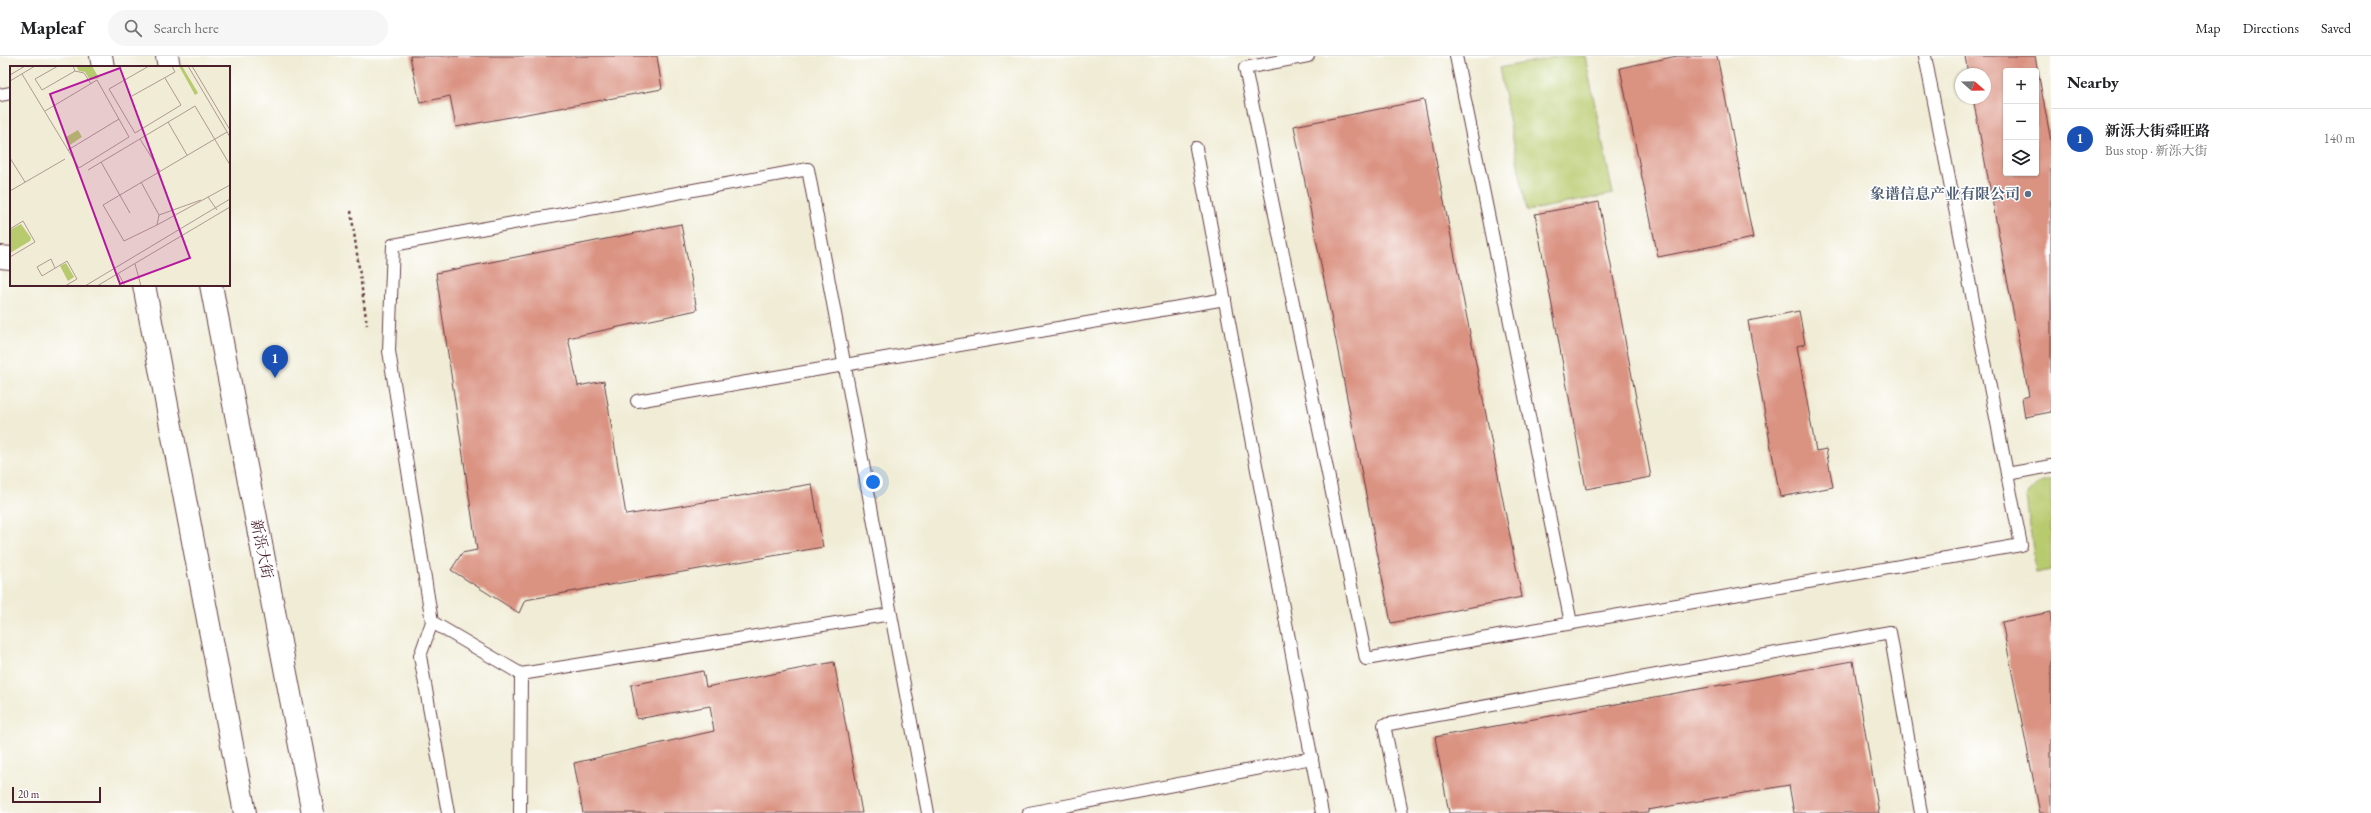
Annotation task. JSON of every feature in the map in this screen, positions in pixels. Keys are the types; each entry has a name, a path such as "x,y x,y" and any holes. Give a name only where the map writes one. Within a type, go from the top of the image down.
{"main road":[{"path":"100,56 103,66"},
{"path":"167,56 169,66"},
{"path":"144,286 245,813"},
{"name":"新泺大街","path":"211,286 313,813"}],"lane":[{"path":"1308,56 1245,68 1366,659 2021,545 1925,56"},
{"path":"1456,56 1570,624"},
{"path":"0,95 10,93"},
{"path":"1196,148 1322,813"},
{"path":"448,813 420,656 432,622 390,351 393,245 808,169 928,813"},
{"path":"637,401 1225,300"},
{"path":"2007,474 2051,466"},
{"path":"432,622 522,674 891,614"},
{"path":"1402,813 1384,725 1890,632 1921,813"},
{"path":"520,813 522,674"},
{"path":"1029,813 1312,758"}],"path":[{"path":"351,211 367,325 390,351"}],"green space":[{"path":"1561,56 1585,56 1613,194 1527,211 1499,68"},
{"path":"2051,480 2051,570 2036,573 2026,496 2039,483"}],"building":[{"path":"410,56 657,56 662,89 456,127 450,96 420,103"},
{"path":"1677,56 1717,56 1753,238 1658,257 1620,68"},
{"path":"1965,56 2035,56 2037,68 2003,68 2003,176 2039,176 2039,77 2051,141 2051,412 2025,417 2022,398 2029,396 1974,104 1991,104 1991,68 1967,68"},
{"path":"1424,100 1522,597 1391,623 1294,126"},
{"path":"1599,202 1651,477 1586,489 1535,214"},
{"path":"681,224 697,310 568,338 578,386 604,381 626,515 812,484 823,547 525,600 519,613 451,570 462,553 477,550 436,273"},
{"path":"1799,311 1805,344 1797,346 1816,451 1826,449 1833,487 1780,497 1748,321"},
{"path":"2051,612 2051,813 2040,813 2002,622"},
{"path":"1853,661 1879,813 1794,813 1789,785 1648,810 1648,813 1449,813 1435,737"},
{"path":"834,662 862,813 583,813 574,763 714,731 710,706 637,719 631,685 703,671 706,687"}],"place":[{"name":"象谱信息产业有限公司","path":"2028,194"},
{"name":"新泺大街舜旺路","path":"275,378"}]}
